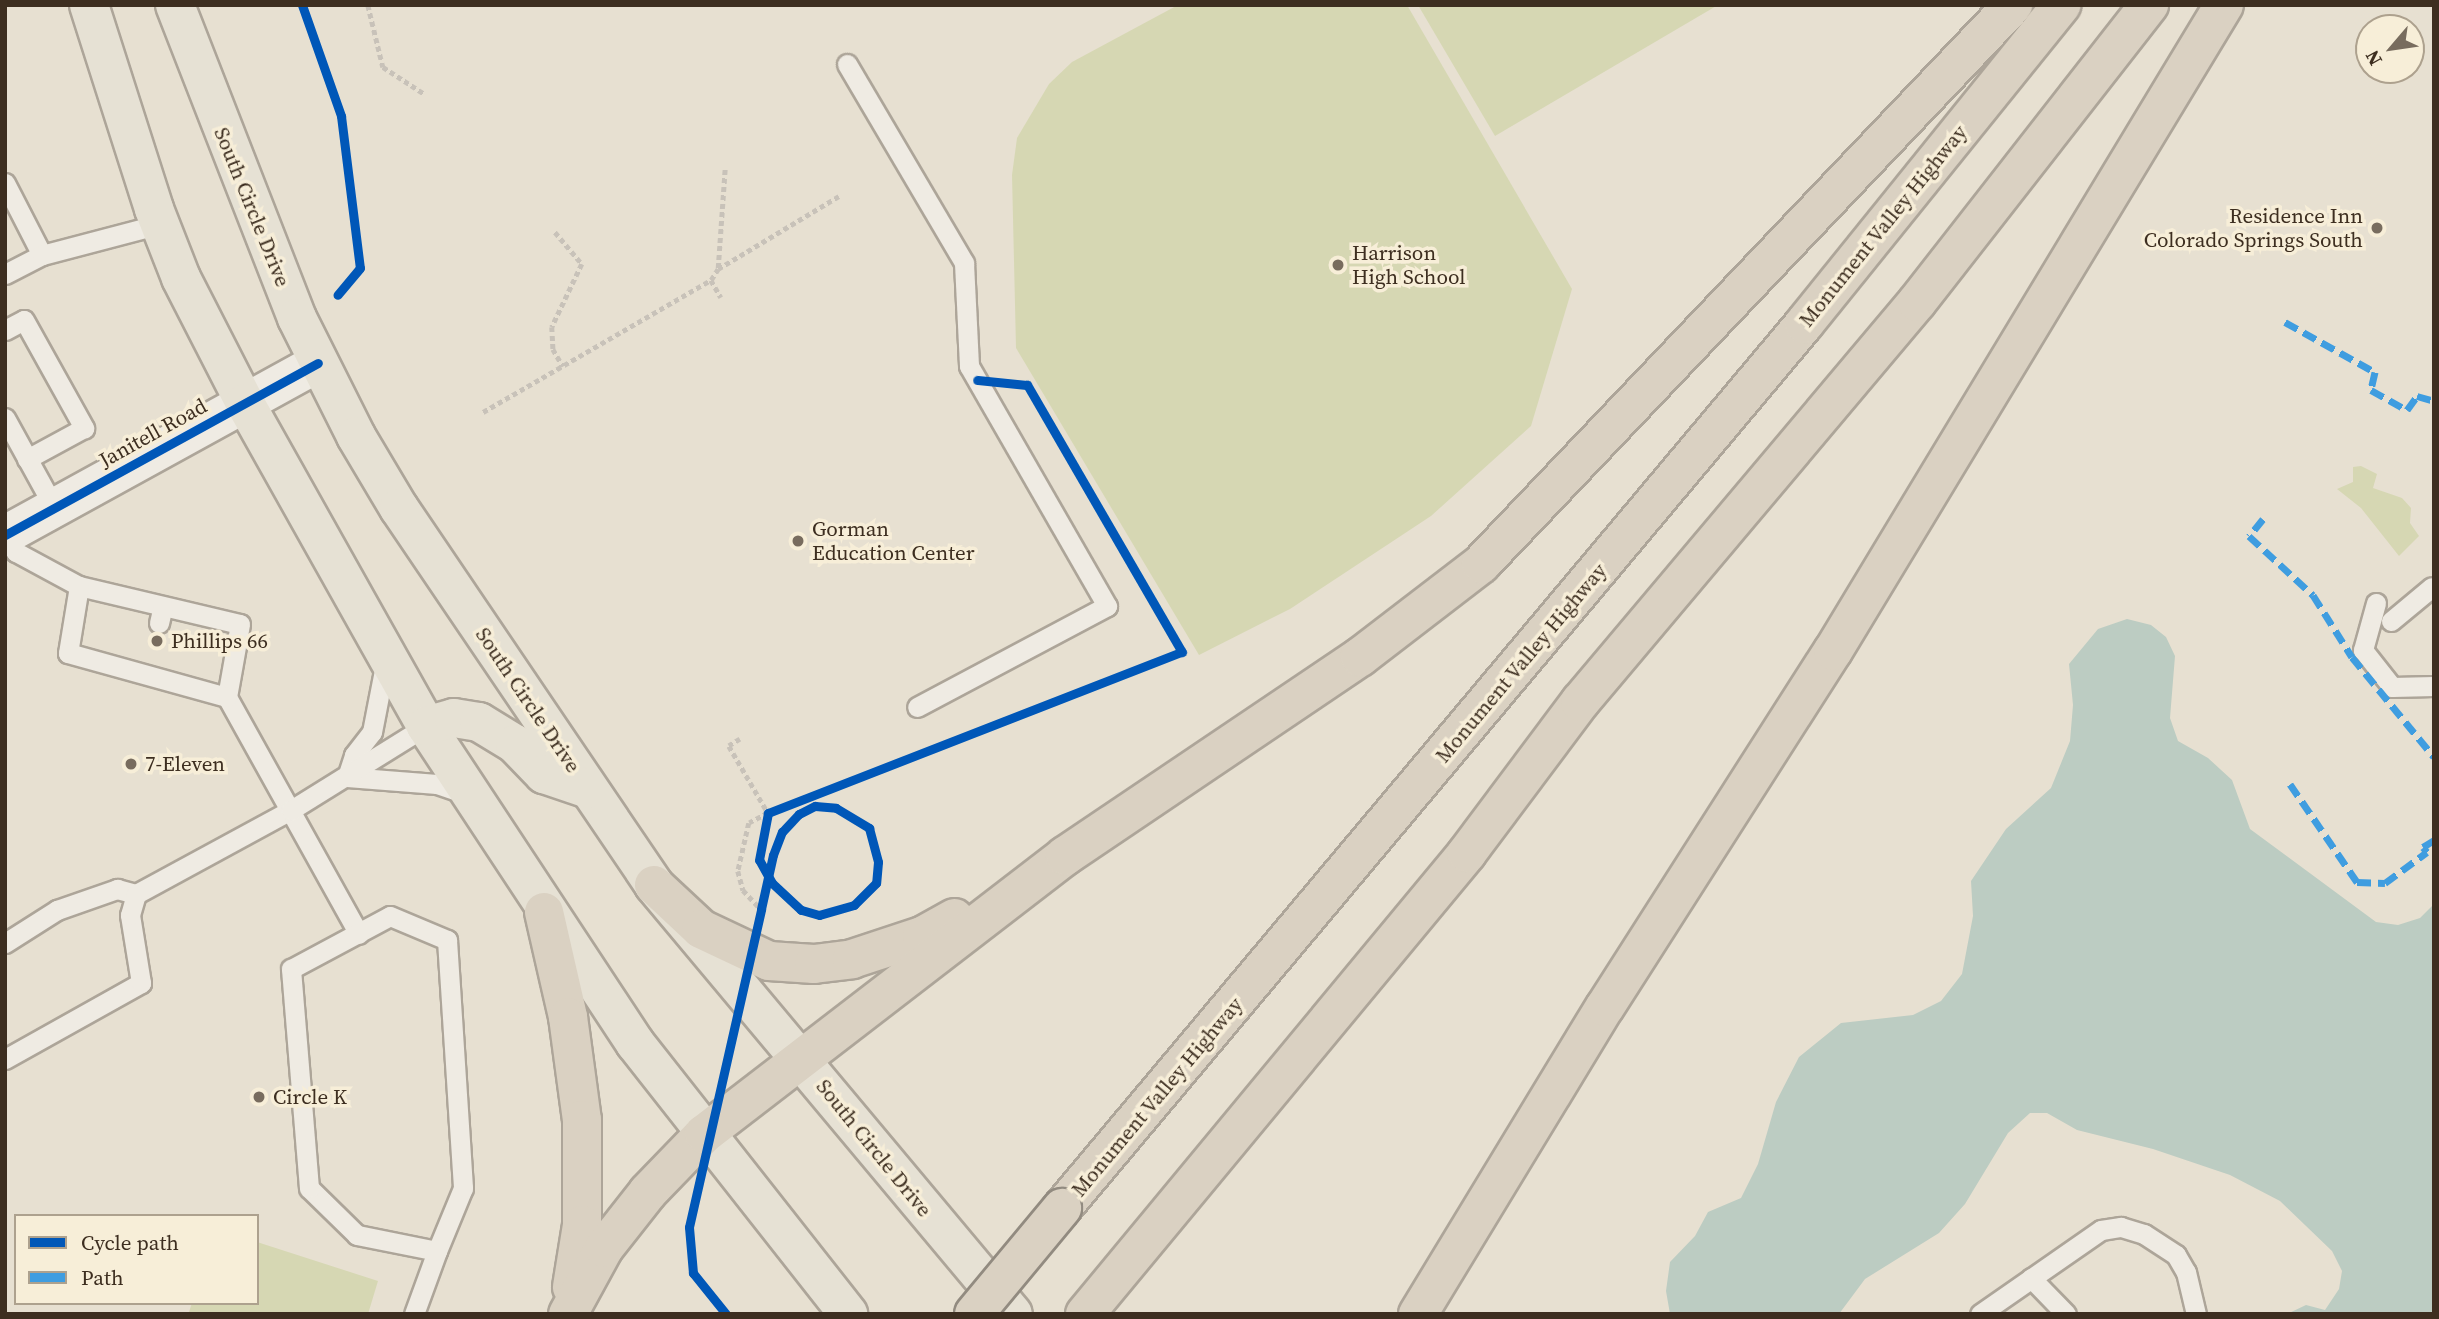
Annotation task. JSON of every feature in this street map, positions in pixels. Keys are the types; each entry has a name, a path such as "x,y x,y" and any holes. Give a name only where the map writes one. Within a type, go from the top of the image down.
{"highway":[{"path":"567,1314 604,1248 648,1192 704,1134 801,1056 1065,856 1360,657 1481,564 2013,5"},
{"name":"Monument Valley Highway","path":"974,1314 1796,334 2061,5"},
{"path":"1085,1314 1467,853 1580,702 1917,302 2149,5"},
{"path":"1418,1314 1605,1007 1833,651 2224,5"},
{"path":"654,885 701,929 729,945 769,961 814,964 884,951 922,936 1065,856"},
{"path":"544,912 570,1028 582,1120 582,1225 567,1314"}],"main road":[{"path":"89,5 160,224 181,278 245,403 426,726 544,912 704,1134 848,1314"},
{"name":"South Circle Drive","path":"175,5 212,108 318,363 399,508 654,885 801,1056 1013,1314"},
{"path":"426,726 454,718 479,722 515,744 544,774 588,789"}],"street":[{"name":"Janitell Road","path":"5,536 318,363"}],"lane":[{"path":"847,64 964,263 969,366 1107,606 918,707"},
{"path":"5,183 42,255"},
{"path":"5,274 42,255 160,224"},
{"path":"5,330 24,320 35,355 54,390 84,428 27,459"},
{"path":"10,415 27,459 54,507"},
{"path":"5,536 16,552 117,603 198,623 240,624 227,697 359,934"},
{"path":"79,586 68,653 104,653 149,665 182,684 227,697"},
{"path":"2390,621 2432,587"},
{"path":"2376,603 2363,650 2392,687 2434,686"},
{"path":"347,777 354,755 372,732 382,701 386,657"},
{"path":"182,684 187,665"},
{"path":"5,943 57,910 117,889 136,894 291,810 426,726"},
{"path":"347,777 437,784 469,795"},
{"path":"5,1059 141,983 130,915 136,894"},
{"path":"414,1314 463,1188 447,940 390,916 291,969 309,1188 357,1235 438,1251"},
{"path":"1980,1314 2101,1230 2121,1227 2144,1234 2176,1255 2186,1272 2196,1314"},
{"path":"2031,1278 2066,1314"}],"path":[{"path":"368,5 383,66 423,93"},
{"path":"718,269 725,169"},
{"path":"483,412 711,280 718,269 839,195"},
{"path":"555,232 576,251 582,264 552,327 553,349 563,366"},
{"path":"711,280 721,298"},
{"path":"740,739 729,746 768,813 749,823 738,871 743,890 761,909"}],"green space":[{"name":"Harrison High School","path":"1178,5 1407,5 1572,289 1531,426 1431,516 1290,609 1199,655 1016,348 1012,175 1017,138 1049,84 1072,62"},
{"path":"1418,5 1718,5 1495,136"},
{"path":"2361,466 2377,474 2373,488 2402,498 2411,508 2410,523 2419,536 2399,556 2361,508 2337,489 2353,482 2353,467"},
{"path":"259,1243 378,1281 368,1314 189,1312 191,1305 259,1305"}],"shaded area":[{"path":"2127,619 2151,625 2166,637 2175,656 2170,718 2178,741 2208,758 2232,780 2250,829 2376,922 2398,925 2420,918 2434,904 2434,1314 2287,1314 2306,1305 2325,1310 2339,1289 2342,1271 2332,1251 2280,1201 2230,1175 2153,1149 2077,1130 2047,1113 2030,1113 2008,1133 1965,1204 1939,1233 1865,1279 1839,1314 1670,1314 1666,1291 1670,1262 1695,1236 1708,1212 1741,1198 1758,1164 1776,1102 1799,1057 1841,1023 1913,1015 1941,1001 1962,974 1973,916 1971,881 2006,829 2051,788 2070,741 2073,705 2069,664 2098,629"}],"marked path":[{"path":"2285,322 2375,372 2371,390 2407,410 2417,396 2434,401"},
{"path":"2263,519 2249,536 2313,595 2352,657 2434,757"},
{"path":"2290,784 2357,882 2385,883 2427,852 2423,847 2434,840"}],"cycle path":[{"path":"302,5 341,116 360,268 337,295"},
{"path":"5,535 318,363"},
{"path":"726,1314 693,1273 689,1227 761,909 773,855 782,832 799,814 815,806 836,808 869,828 878,862 876,883 854,905 819,915 801,910 772,883 759,860 768,813 1182,652 1027,385 977,380"}],"place":[{"name":"Residence Inn Colorado Springs South","path":"2377,228"},
{"name":"Harrison High School","path":"1338,265"},
{"name":"Gorman Education Center","path":"798,541"},
{"name":"Phillips 66","path":"157,641"},
{"name":"7-Eleven","path":"131,764"},
{"name":"Circle K","path":"259,1097"}]}
